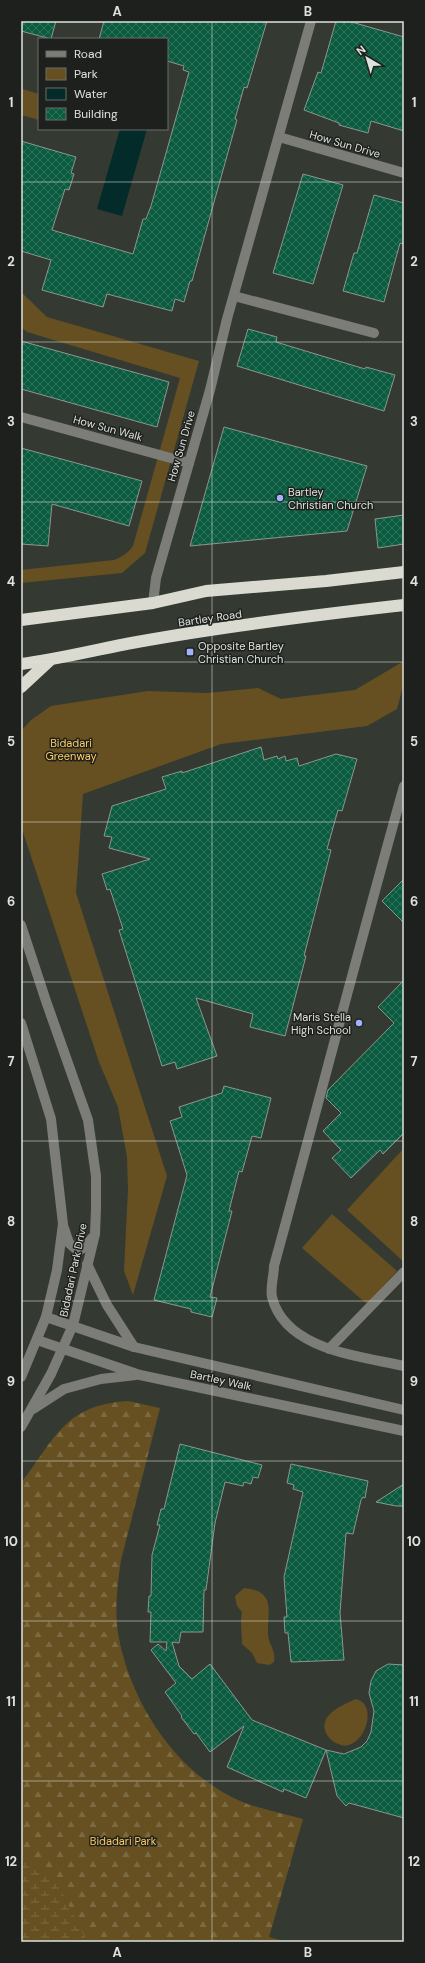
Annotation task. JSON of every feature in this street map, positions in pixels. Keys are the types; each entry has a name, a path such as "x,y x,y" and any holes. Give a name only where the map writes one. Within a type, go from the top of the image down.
{"highway":[{"path":"21,620 153,603 206,590 404,572"},
{"name":"Bartley Road","path":"21,664 49,661 137,642 328,614 404,605"},
{"path":"21,687 49,661"}],"street":[{"name":"How Sun Drive","path":"153,603 156,578 210,390 234,296 311,21"},
{"name":"How Sun Drive","path":"279,137 404,173"},
{"path":"234,296 374,333"},
{"name":"How Sun Walk","path":"21,417 189,463"},
{"path":"404,786 360,941 336,1042 274,1266 272,1296 283,1320 300,1336 329,1349 404,1366"},
{"name":"Bidadari Park Drive","path":"21,926 88,1120 96,1176 95,1234 73,1325 64,1348 32,1410 21,1427"},
{"name":"Bidadari Park Drive","path":"21,1023 51,1119 63,1224 57,1270 46,1317 21,1377"},
{"path":"63,1224 69,1243 78,1251 85,1247 95,1234"},
{"path":"87,1264 107,1305 134,1347"},
{"path":"329,1349 404,1272"},
{"name":"Bartley Walk","path":"46,1317 134,1347 404,1410"},
{"name":"Bartley Walk","path":"37,1340 140,1375 404,1431"},
{"path":"32,1410 64,1389 101,1379 140,1375"}],"green space":[{"path":"22,89 38,94 38,120 21,115"},
{"path":"21,292 47,317 199,361 145,553 122,573 21,583 21,570 114,560 120,558 133,546 180,378 27,332 21,327"},
{"name":"Bidadari Greenway","path":"404,661 404,682 397,709 367,726 221,744 83,794 76,893 167,1176 133,1295 124,1271 128,1189 127,1157 118,1107 99,1062 21,826 21,731 31,720 51,706 148,691 207,693 258,688 281,699 355,690"},
{"path":"404,1148 404,1262 347,1210"},
{"path":"332,1214 397,1271 367,1304 302,1248"},
{"name":"Bidadari Park","path":"128,1401 160,1408 121,1560 117,1590 117,1629 126,1664 135,1690 147,1714 179,1757 199,1776 221,1791 245,1803 303,1819 269,1937 287,1942 21,1942 21,1483 53,1438 75,1417 89,1409 106,1404"},
{"path":"244,1588 262,1593 268,1604 268,1635 274,1658 274,1662 269,1665 257,1663 252,1653 242,1644 242,1612 237,1606 235,1596"},
{"path":"356,1699 363,1703 367,1710 368,1718 366,1726 362,1735 356,1741 349,1745 341,1745 328,1737 325,1728 326,1719 342,1705"},
{"path":"21,1851 60,1888 87,1942 21,1942"}],"water":[{"path":"120,130 147,130 122,216 97,209"}],"building":[{"path":"21,21 56,21 51,38 21,31"},
{"path":"104,21 267,21 247,88 244,87 235,119 237,120 192,281 190,281 184,302 175,299 172,311 107,294 103,307 42,290 51,260 21,251 21,141 76,157 71,173 74,174 69,190 65,189 52,230 133,254 143,219 146,219 151,206 189,72 183,70 184,66 168,61 168,38 99,38"},
{"path":"336,21 348,21 404,37 404,131 371,121 368,133 339,125 339,123 304,110 318,72 321,73"},
{"path":"303,174 343,185 313,284 273,273"},
{"path":"374,195 404,203 404,244 400,243 384,302 343,291 354,253 357,253"},
{"path":"248,329 277,337 276,342 365,369 366,367 395,375 384,411 237,366"},
{"path":"21,341 169,382 157,427 21,389"},
{"name":"Bartley Christian Church","path":"224,427 367,466 347,531 190,546"},
{"path":"21,448 142,481 129,526 52,504 48,546 21,544"},
{"path":"404,515 404,544 378,548 375,519"},
{"path":"261,747 264,760 277,756 278,759 285,756 286,761 297,758 299,766 336,754 357,759 342,811 338,810 327,849 331,850 285,1036 250,1027 253,1014 196,998 217,1056 177,1069 175,1062 162,1066 119,930 123,929 110,889 107,890 102,874 150,859 109,848 112,837 104,836 112,806 166,789 162,777 182,771 182,773"},
{"path":"404,879 404,923 382,901"},
{"name":"Maris Stella High School","path":"404,980 404,1133 383,1154 380,1150 351,1178 332,1158 341,1150 323,1131 341,1113 326,1098 328,1090 394,1023 378,1007"},
{"path":"224,1086 271,1098 261,1138 252,1136 242,1172 239,1171 229,1211 232,1211 210,1297 217,1298 212,1317 191,1312 191,1309 154,1300 187,1175 170,1121 182,1117 179,1107 222,1093"},
{"path":"180,1444 262,1465 258,1478 253,1477 251,1484 244,1482 243,1486 225,1482 215,1523 206,1590 204,1590 203,1632 181,1632 179,1643 172,1642 179,1666 192,1679 210,1664 252,1720 326,1750 306,1798 284,1789 283,1792 227,1767 244,1726 210,1752 196,1733 194,1734 181,1717 182,1716 165,1692 176,1683 151,1650 158,1644 166,1651 167,1642 150,1642 151,1612 148,1612 149,1596 151,1596 152,1555 160,1525 157,1525 161,1509 164,1509"},
{"path":"291,1464 368,1481 365,1498 363,1497 361,1500 353,1534 346,1533 340,1613 344,1660 291,1662 288,1633 285,1633 284,1617 287,1617 284,1577 303,1492 293,1489 294,1485 287,1483"},
{"path":"404,1484 404,1506 376,1502"},
{"path":"388,1664 404,1665 404,1818 349,1803 346,1806 337,1796 326,1750 344,1754 361,1747 367,1741 371,1732 374,1711 369,1693 371,1681 376,1671"}],"place":[{"name":"Bartley Christian Church","path":"280,498"},
{"name":"Opposite Bartley Christian Church","path":"190,652"},
{"name":"Maris Stella High School","path":"359,1023"}]}
